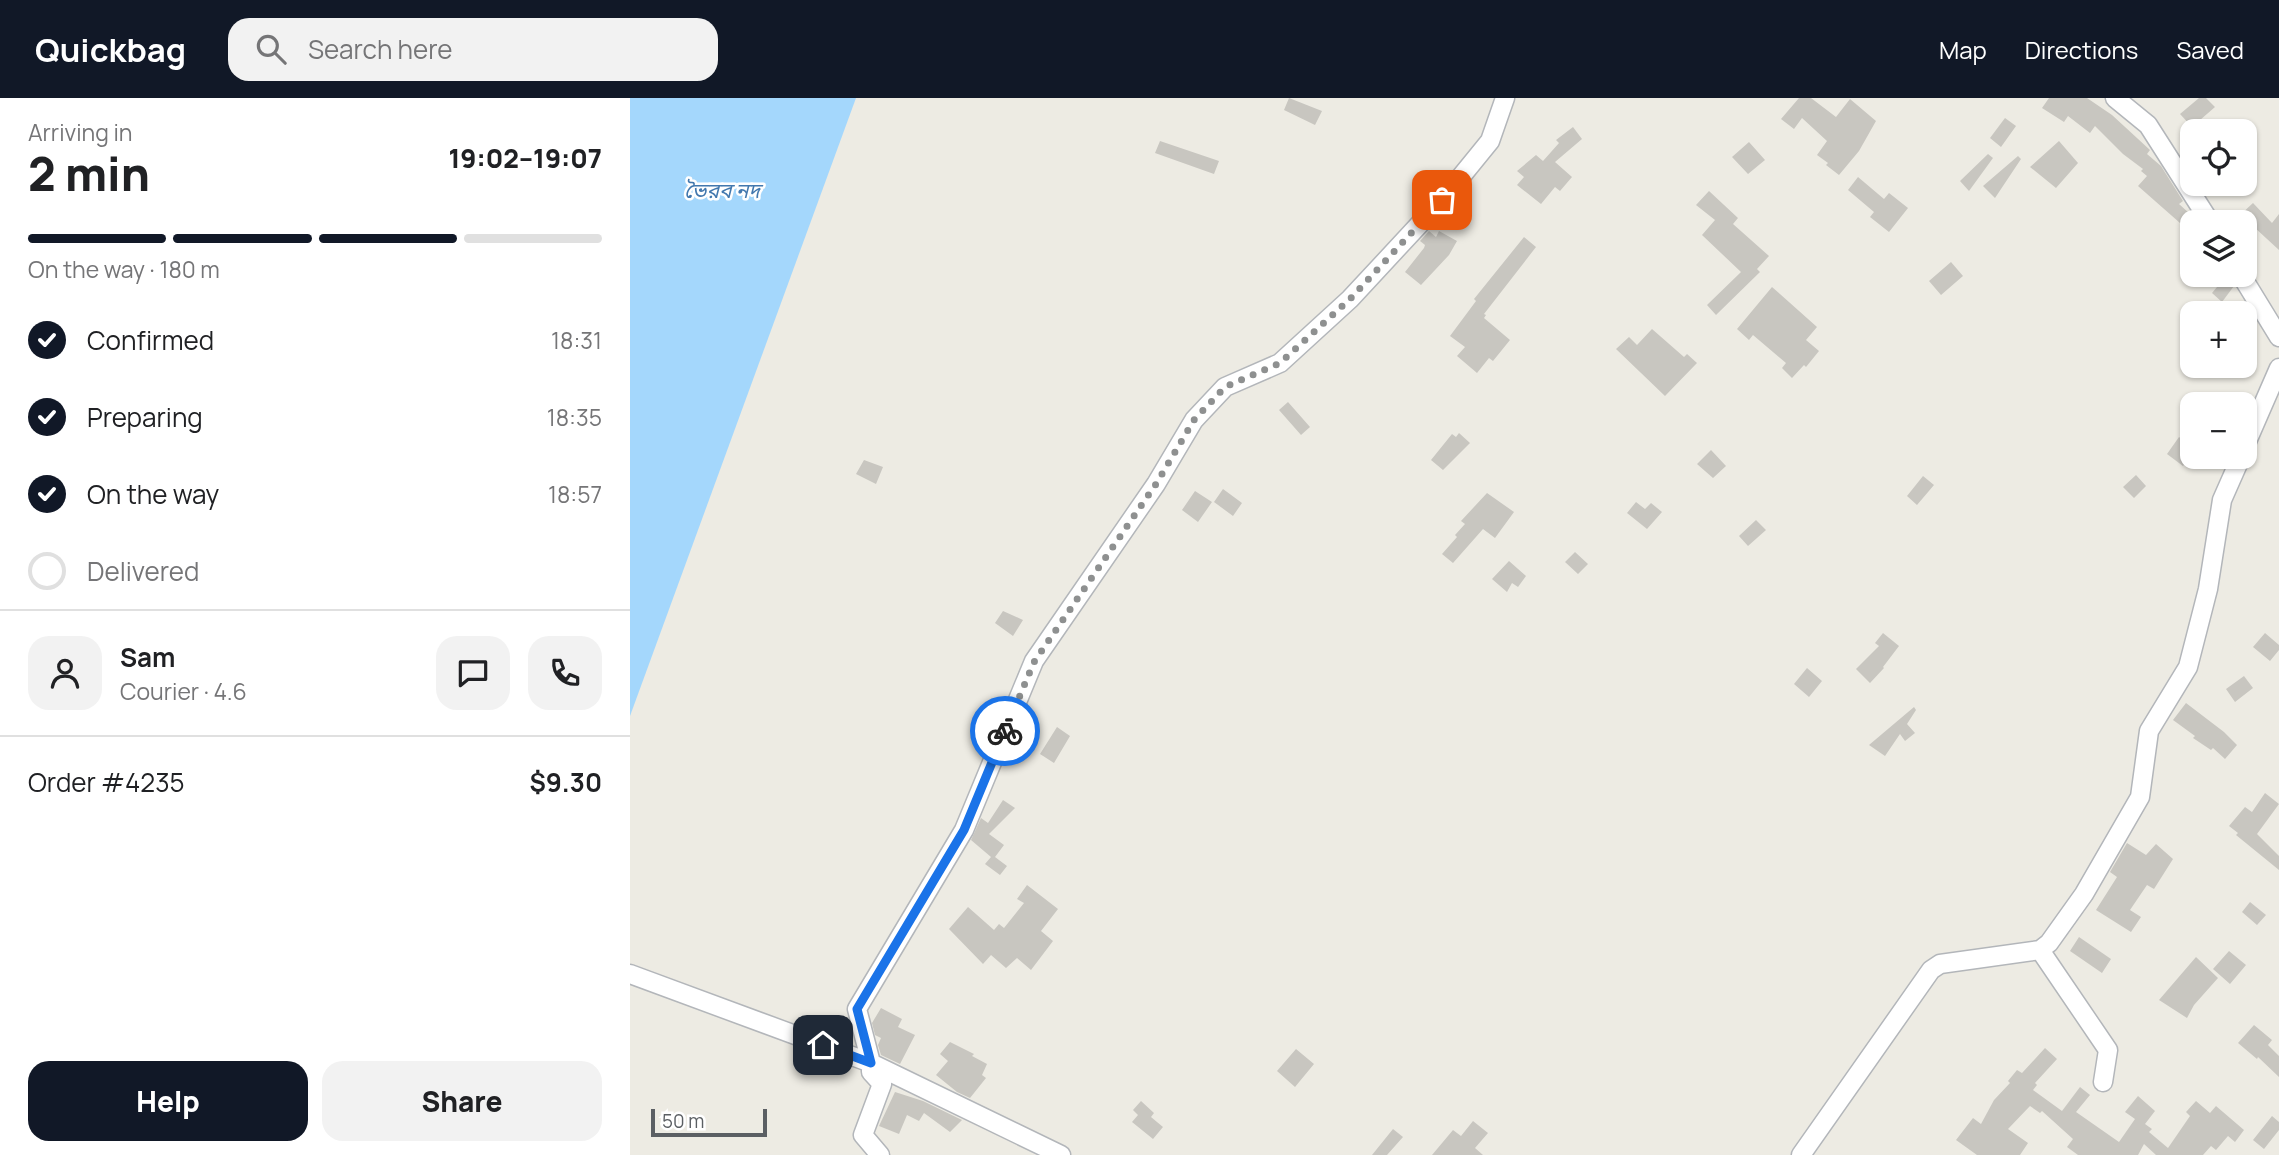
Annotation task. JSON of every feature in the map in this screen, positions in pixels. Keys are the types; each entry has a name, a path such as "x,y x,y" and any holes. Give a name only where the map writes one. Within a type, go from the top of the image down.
{"street":[{"path":"880,1155 863,1135 882,1084 871,1072 857,1009 964,830 1041,649 1156,484 1194,420 1225,387 1280,363 1350,299 1442,200 1490,141 1505,98"},
{"path":"2115,98 2148,125 2202,210"},
{"path":"2248,287 2279,337"},
{"path":"2257,418 2279,368"},
{"path":"1801,1155 1931,970 1940,964 2040,950 2049,943 2084,894 2140,797 2149,732 2188,667 2208,589 2222,500 2236,469"},
{"path":"2040,950 2108,1050 2103,1082"},
{"path":"630,974 871,1063 1061,1155"}],"water":[{"name":"ভৈরব নদ","path":"630,98 856,98 630,716"}],"building":[{"path":"1289,98 1322,111 1315,125 1284,110"},
{"path":"1799,98 1811,98 1836,117 1850,99 1876,121 1859,151 1839,175 1817,155 1827,141 1802,118 1794,129 1781,119"},
{"path":"2049,98 2087,98 2112,115 2150,150 2147,154 2161,166 2183,201 2179,204 2186,210 2180,210 2180,223 2138,186 2147,176 2141,171 2143,169 2123,154 2095,126 2090,133 2068,116 2064,122 2042,108"},
{"path":"2199,98 2206,98 2215,107 2201,119 2185,119 2180,114"},
{"path":"2005,118 2016,126 2001,147 1990,138"},
{"path":"1573,127 1582,139 1555,162 1572,177 1560,191 1555,187 1541,204 1517,185 1524,177 1517,171 1536,155 1543,161 1559,143 1556,140"},
{"path":"1160,141 1219,161 1214,174 1155,153"},
{"path":"2059,141 2078,163 2056,188 2030,167"},
{"path":"1749,142 1765,160 1748,174 1732,157"},
{"path":"1988,154 1993,158 1969,191 1960,181"},
{"path":"2018,156 2021,159 1995,198 1983,186"},
{"path":"1858,177 1884,199 1889,193 1908,208 1889,232 1870,217 1874,212 1848,190"},
{"path":"1709,191 1738,218 1733,224 1769,256 1757,269 1760,272 1716,315 1707,305 1741,272 1702,235 1715,220 1696,205"},
{"path":"2253,203 2272,223 2279,214 2279,250 2257,230 2257,210 2246,210"},
{"path":"1429,231 1436,237 1439,231 1457,241 1449,255 1421,285 1405,272 1424,248 1425,245 1420,241"},
{"path":"1524,237 1536,247 1484,314 1484,318 1510,340 1493,361 1489,358 1477,373 1457,356 1465,347 1450,336 1476,301 1474,299"},
{"path":"1951,262 1963,276 1941,295 1929,281"},
{"path":"1772,287 1817,327 1806,340 1819,351 1806,367 1804,365 1792,378 1782,368 1786,363 1753,335 1749,340 1737,329"},
{"path":"2217,287 2233,287 2223,301 2212,293"},
{"path":"1652,329 1684,357 1687,354 1697,363 1665,396 1616,349 1629,337 1637,345"},
{"path":"1288,402 1310,427 1301,435 1279,410"},
{"path":"1459,433 1470,443 1443,470 1431,460 1452,434 1456,437"},
{"path":"2179,437 2180,464 2167,454"},
{"path":"1711,450 1726,466 1713,478 1697,464"},
{"path":"864,460 883,467 876,484 856,474"},
{"path":"2136,475 2146,486 2134,498 2123,487"},
{"path":"1923,476 1934,485 1917,505 1907,496"},
{"path":"1223,489 1242,503 1233,516 1214,502"},
{"path":"1195,491 1212,502 1198,522 1182,510"},
{"path":"1487,493 1514,512 1495,538 1483,529 1453,563 1442,554 1465,524 1461,521"},
{"path":"1636,502 1645,509 1651,503 1662,512 1647,529 1627,513"},
{"path":"1756,520 1766,530 1748,546 1739,536"},
{"path":"1575,552 1588,564 1578,574 1565,562"},
{"path":"1509,561 1526,576 1518,587 1512,583 1507,592 1492,579"},
{"path":"1003,611 1023,620 1013,636 995,623"},
{"path":"1883,633 1899,646 1870,683 1856,669 1879,646 1875,643"},
{"path":"2265,633 2279,645 2279,650 2270,661 2253,647"},
{"path":"1807,668 1822,681 1809,697 1794,684"},
{"path":"2244,676 2253,688 2235,702 2226,689"},
{"path":"2186,703 2237,745 2225,759 2213,748 2211,750 2193,738 2195,736 2173,720"},
{"path":"1914,707 1916,710 1907,724 1915,733 1905,741 1900,734 1885,756 1869,745"},
{"path":"1057,727 1070,736 1054,763 1040,754"},
{"path":"2265,793 2279,804 2257,834 2279,856 2279,870 2236,835 2238,833 2229,826 2245,807 2252,812"},
{"path":"1003,800 1015,808 989,834 1004,845 995,857 1007,866 1000,875 985,864 991,857 971,840 981,818 988,823"},
{"path":"2127,843 2146,855 2156,844 2173,859 2154,889 2147,885 2130,910 2141,917 2131,932 2096,910 2117,877 2110,872"},
{"path":"1027,885 1058,909 1041,931 1053,941 1031,970 1017,958 1006,968 991,955 983,964 949,929 968,907 994,930 999,924 1004,928 1024,903 1017,899"},
{"path":"2250,902 2266,915 2257,925 2242,912"},
{"path":"2079,937 2111,959 2102,973 2070,951"},
{"path":"2229,951 2246,965 2230,984 2213,969"},
{"path":"2196,957 2218,978 2194,1005 2187,1018 2159,1000"},
{"path":"881,1008 902,1019 898,1027 915,1035 900,1064 881,1055 878,1045 881,1038 875,1035 872,1023"},
{"path":"2254,1025 2272,1040 2268,1045 2279,1056 2279,1077 2238,1043"},
{"path":"950,1042 987,1064 982,1075 986,1078 970,1098 957,1092 936,1075 948,1061 940,1054"},
{"path":"2045,1048 2057,1059 2035,1083 2037,1085 2033,1090 2062,1111 2080,1087 2090,1095 2076,1112 2119,1142 2135,1119 2125,1112 2138,1096 2155,1111 2145,1124 2152,1129 2149,1132 2168,1148 2190,1116 2186,1112 2196,1101 2210,1113 2216,1106 2244,1130 2235,1142 2228,1136 2216,1150 2211,1146 2203,1155 2156,1155 2144,1144 2138,1155 2078,1155 2067,1147 2073,1139 2042,1111 2040,1113 2030,1106 2008,1129 2028,1143 2020,1155 1977,1155 1956,1140 1973,1118 1981,1124 1994,1100 2010,1083 2008,1081 2017,1070 2022,1073"},
{"path":"1296,1049 1314,1064 1295,1087 1277,1071"},
{"path":"895,1092 923,1101 962,1120 950,1132 924,1113 919,1121 907,1115 899,1134 879,1126"},
{"path":"1141,1101 1154,1113 1151,1117 1163,1127 1153,1139 1132,1122 1138,1115 1133,1110"},
{"path":"2272,1116 2279,1122 2279,1130 2264,1149 2253,1140"},
{"path":"1473,1121 1488,1133 1475,1148 1483,1155 1432,1155 1453,1130 1461,1136"},
{"path":"1393,1129 1403,1137 1387,1155 1372,1155"}],"way so far":[{"path":"1005,731 1034,662 1156,484 1194,420 1225,387 1280,363 1350,299 1442,200"}],"route":[{"path":"823,1045 871,1063 857,1009 964,830 1005,731"}]}
